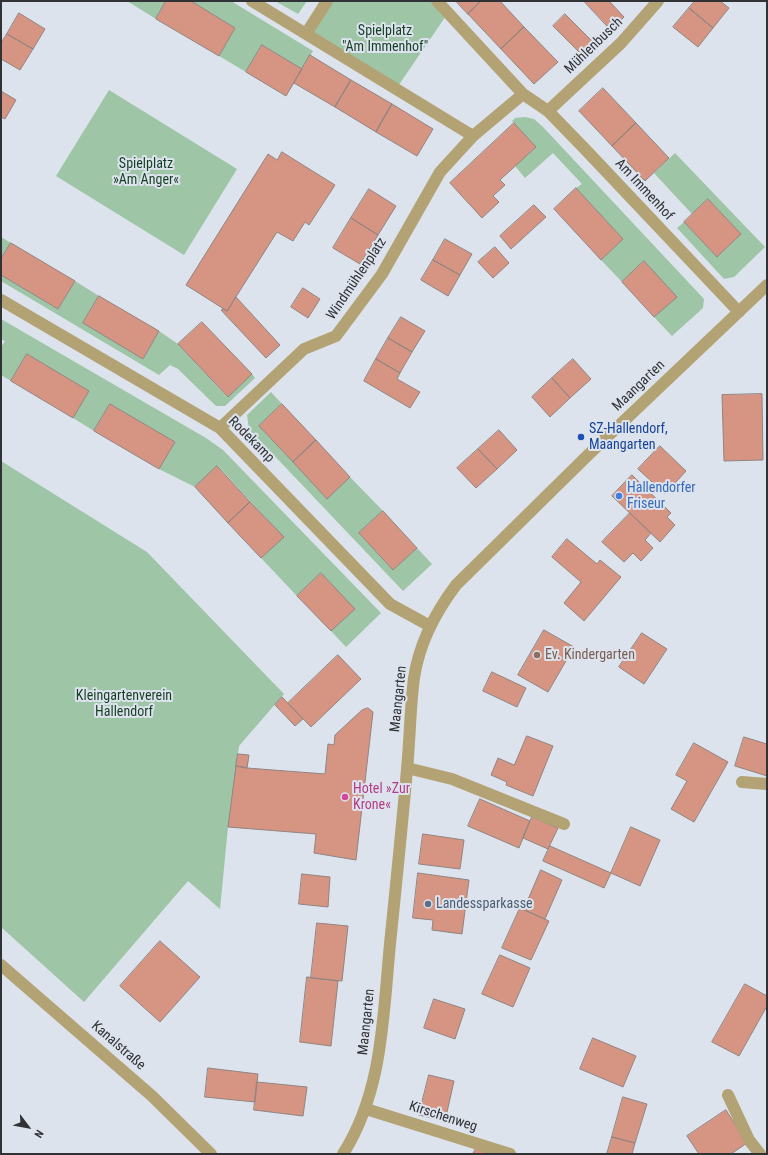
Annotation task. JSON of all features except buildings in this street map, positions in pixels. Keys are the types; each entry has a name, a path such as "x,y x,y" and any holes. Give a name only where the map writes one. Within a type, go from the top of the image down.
{"street":[{"path":"252,1 473,136 523,94"},
{"path":"306,34 327,1"},
{"name":"Am Immenhof","path":"437,1 523,94 548,111 739,312"},
{"name":"Mühlenbusch","path":"548,111 621,43 658,1"},
{"name":"Windmühlenplatz","path":"220,428 304,349 336,336 382,274 440,172 473,136"},
{"name":"Maangarten","path":"343,1154 352,1139 366,1108 379,1057 407,768 414,678 421,650 430,626 442,604 456,585 587,456 767,285"},
{"name":"Rodekamp","path":"1,300 220,428 390,604 430,626"},
{"path":"407,768 452,779 564,824"},
{"path":"742,782 767,784"},
{"name":"Kanalstraße","path":"1,965 152,1096 211,1154"},
{"path":"728,1095 749,1140 760,1154"},
{"name":"Kirschenweg","path":"366,1108 510,1154"}],"green space":[{"path":"127,1 166,1 156,19"},
{"path":"191,1 231,1 313,51 302,69 262,45 246,72 219,56 235,28"},
{"path":"275,1 307,1 298,14"},
{"name":"Spielplatz \"Am Immenhof\"","path":"327,1 437,1 448,13 396,89 306,34"},
{"name":"Spielplatz »Am Anger«","path":"109,90 237,169 184,255 56,176"},
{"path":"525,117 534,119 543,127 704,299 703,308 672,336 654,317 676,297 644,261 622,282 601,260 623,239 576,188 582,184 553,153 525,178 515,166 536,147 512,121 515,118"},
{"path":"675,153 765,247 734,277 724,279 677,228 684,222 717,257 741,234 708,199 692,214 654,173"},
{"path":"1,237 11,243 1,259"},
{"path":"1,275 58,309 75,281 99,296 83,323 143,359 159,331 178,344 227,397 252,374 255,378 225,406 216,406 178,369 170,365 159,375 1,281"},
{"path":"1,319 206,438 223,450 381,613 346,647 331,631 354,609 321,573 297,596 261,558 283,537 218,466 195,487 159,469 175,442 110,404 94,431 73,418 89,391 27,354 11,381 1,375 1,347 5,341 1,339"},
{"path":"271,392 282,404 259,426 327,498 350,477 383,511 359,533 393,570 417,548 432,564 403,591 249,429 247,415"},
{"name":"Kleingartenverein Hallendorf","path":"1,461 147,552 284,694 239,746 228,827 220,909 188,881 84,1002 1,927"}],"place":[{"name":"SZ-Hallendorf, Maangarten","path":"581,437"},
{"name":"Hallendorfer Friseur","path":"619,496"},
{"name":"Ev. Kindergarten","path":"537,655"},
{"name":"Hotel »Zur Krone«","path":"345,797"},
{"name":"Landessparkasse","path":"428,904"}]}
